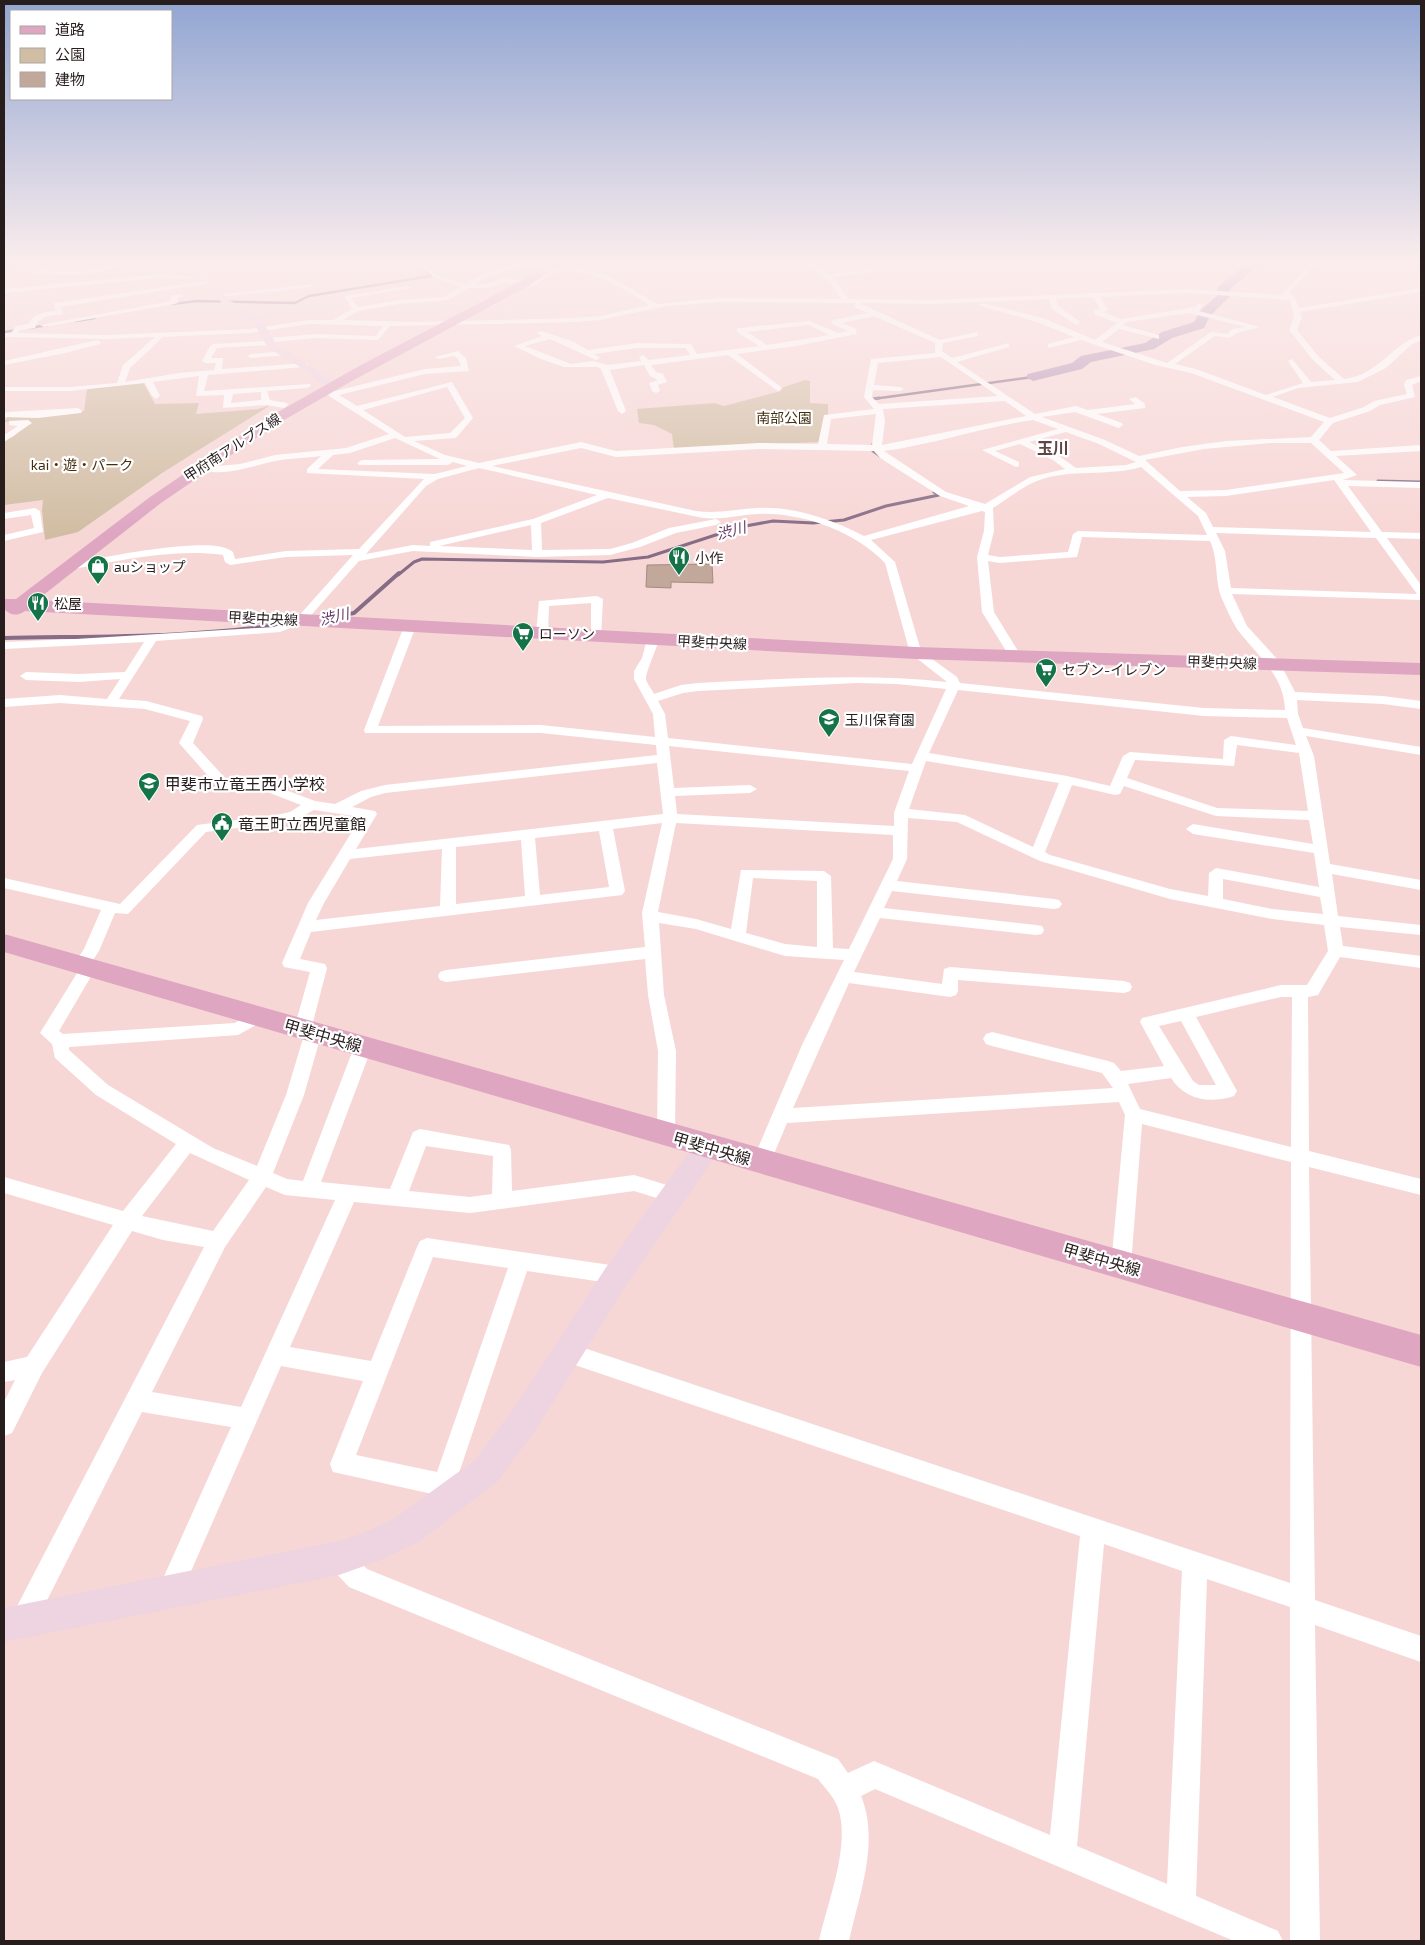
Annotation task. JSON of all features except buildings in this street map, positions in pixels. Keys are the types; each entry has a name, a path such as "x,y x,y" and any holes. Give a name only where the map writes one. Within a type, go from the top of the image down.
{"main road":[{"name":"甲府南アルプス線","path":"9,604 68,567 201,466 329,388 390,354"},
{"name":"甲府南アルプス線","path":"4,617 9,604 171,477 238,432 284,405 329,388"},
{"name":"甲斐中央線","path":"9,604 916,653 1421,669"},
{"name":"甲斐中央線","path":"4,943 1421,1351"}],"street":[{"path":"4,363 51,354"},
{"path":"120,385 126,367 141,354"},
{"path":"210,354 206,361 220,360 218,372"},
{"path":"252,356 284,354 304,365 356,409 399,437 442,457 703,515 719,516 752,511 786,513 813,520 865,539 881,550 890,562 916,653 953,680 954,685 918,762 901,813 900,859 853,955 761,1162"},
{"path":"439,357 452,354"},
{"path":"360,388 402,379 412,374 449,368 466,368 462,358 456,354"},
{"path":"539,354 572,366 595,364 605,368 724,354"},
{"path":"588,354 596,358 595,364"},
{"path":"642,354 653,374 660,376 663,382 653,383 656,391"},
{"path":"732,354 778,389"},
{"path":"940,354 1034,417 1067,429 1140,461 1202,515 1220,551 1226,591 1242,627 1275,664 1291,696 1292,714 1305,750 1317,816 1336,951 1312,991 1281,991 1185,1013 1148,1022 1185,1086 1198,1093 1228,1090 1185,1013"},
{"path":"964,354 946,358 874,361 868,397 879,409 877,448 883,456 943,494 990,510 990,531 982,557 988,612 1015,656"},
{"path":"1130,354 1194,371 1213,380 1267,397 1330,421"},
{"path":"1169,365 1185,354"},
{"path":"1311,354 1327,371 1344,382"},
{"path":"1267,397 1290,388 1355,380 1383,366 1397,354"},
{"path":"1292,360 1308,382 1307,386"},
{"path":"4,389 70,389 120,385 204,373 304,365"},
{"path":"605,368 622,411"},
{"path":"204,373 199,394 308,386"},
{"path":"1314,440 1317,434 1330,421 1367,409 1376,403 1412,395 1408,385 1410,382 1421,378"},
{"path":"148,380 156,396"},
{"path":"201,466 218,469 240,467 275,458 329,454 363,448 399,437 453,436 469,418 449,384 406,394 356,409"},
{"path":"869,387 900,389"},
{"path":"329,388 360,388 406,394"},
{"path":"22,402 37,389"},
{"path":"264,390 266,402"},
{"path":"229,392 226,406 266,402 284,405"},
{"path":"822,446 825,440 827,417 879,409 1020,396"},
{"path":"1086,413 1142,406 1133,400"},
{"path":"5,419 14,408"},
{"path":"4,645 76,643 276,630 301,620 423,484 436,477 476,466 580,445 616,454 750,446 877,448 958,434 995,423 1034,417 1050,412 1076,410 1119,425"},
{"path":"5,419 78,411"},
{"path":"4,439 28,423 5,419"},
{"path":"1016,464 987,450 1067,429"},
{"path":"865,539 993,504 1033,479 1073,470 1127,468 1140,461 1203,445 1314,440 1352,475 1338,480"},
{"path":"1020,442 1056,458 1073,470"},
{"path":"1329,454 1421,448"},
{"path":"329,454 310,471 436,477"},
{"path":"321,462 462,462"},
{"path":"1178,494 1226,492 1338,480 1421,485"},
{"path":"1338,480 1421,592"},
{"path":"68,567 149,552 181,550 228,552 230,562 286,554 358,556 413,548 536,521 607,495"},
{"path":"4,516 35,511 39,530 4,538"},
{"path":"536,521 537,554"},
{"path":"413,548 537,554 610,552 636,545 673,530 726,521"},
{"path":"982,557 1000,560 1073,555 1078,534 1421,536"},
{"path":"1226,591 1421,597"},
{"path":"542,633 543,602 597,599 597,636"},
{"path":"410,626 370,730 541,729 918,762 1067,780 1115,791 1130,756 1229,763 1231,740 1305,750"},
{"path":"111,702 154,637"},
{"path":"653,639 648,658 640,671 640,679 659,714 660,740 670,818 650,916 656,994 666,1051 666,1134"},
{"path":"26,676 80,678 129,675"},
{"path":"651,699 681,689 698,687 856,679 954,685 1204,712 1292,714"},
{"path":"1291,696 1366,699 1421,706"},
{"path":"4,703 60,699 111,702 146,705 197,719 186,743 222,783 233,786 264,786 312,805 370,814 316,903 290,963 319,968 294,1095 262,1177 218,1241 136,1400 13,1623"},
{"path":"1298,731 1421,751"},
{"path":"337,809 366,794 385,789 663,758"},
{"path":"1037,854 1067,780"},
{"path":"1120,780 1221,813 1317,816"},
{"path":"667,792 750,789"},
{"path":"4,883 123,910 202,828 276,819 294,815 312,805"},
{"path":"901,813 960,818 1037,854 1170,894 1272,914 1421,930"},
{"path":"1221,813 1224,834"},
{"path":"345,855 670,818 900,831"},
{"path":"306,927 617,891 605,826"},
{"path":"1194,829 1322,850"},
{"path":"528,834 533,901"},
{"path":"448,910 449,843"},
{"path":"1325,868 1421,886"},
{"path":"738,936 746,873 824,876 825,953"},
{"path":"1215,903 1216,873 1329,894"},
{"path":"888,885 1054,904"},
{"path":"110,907 85,966 50,1033 60,1041 238,1029 259,1016"},
{"path":"874,912 1036,930"},
{"path":"650,916 696,924 785,950 853,955"},
{"path":"1336,951 1421,962"},
{"path":"446,976 653,952"},
{"path":"844,976 950,991 950,973 1124,986"},
{"path":"1300,991 1300,1316 1305,1941"},
{"path":"992,1039 1108,1068 1121,1086 1134,1115 1121,1265"},
{"path":"60,1041 61,1053 102,1090 206,1153 285,1187 347,1195 470,1205 634,1183 673,1195"},
{"path":"309,1190 363,1046"},
{"path":"780,1116 1121,1086 1176,1071"},
{"path":"1134,1115 1421,1187"},
{"path":"396,1199 420,1137 502,1150 502,1201"},
{"path":"4,1425 34,1366 127,1221 188,1142"},
{"path":"13,1623 339,1558 368,1548 406,1530 454,1486 486,1471 524,1420 616,1275 708,1146"},
{"path":"4,1185 162,1231 218,1241"},
{"path":"169,1592 347,1195"},
{"path":"454,1486 341,1464 427,1246 616,1275"},
{"path":"454,1486 521,1260"},
{"path":"566,1352 1195,1563 1421,1649"},
{"path":"275,1355 377,1372"},
{"path":"4,1372 34,1366"},
{"path":"136,1400 247,1419"},
{"path":"1062,1854 1093,1529"},
{"path":"339,1558 358,1578 828,1769 844,1790 854,1819 852,1856 834,1941"},
{"path":"1181,1904 1195,1563"},
{"path":"844,1790 874,1775 1268,1941"}],"green space":[{"name":"南部公園","path":"805,380 810,381 810,403 828,404 828,415 819,442 674,449 672,434 654,425 639,423 637,409 714,403 724,406 781,391 781,388"},
{"name":"kai・遊・パーク","path":"143,382 155,404 199,403 196,414 258,409 271,405 162,473 78,532 45,540 43,500 4,505 4,440 13,437 31,422 4,422 8,416 38,416 84,411 87,389"}],"waterway":[{"name":"渋川","path":"1033,377 1077,366 1086,359 1111,354"},
{"name":"渋川","path":"873,399 1033,377"},
{"name":"渋川","path":"873,399 879,398"},
{"name":"渋川","path":"873,399 874,405"},
{"name":"渋川","path":"873,444 873,451 883,458"},
{"path":"1378,481 1421,482"},
{"name":"渋川","path":"398,575 414,562 422,559 603,562 648,557 740,527 773,521 813,523 844,520 886,506 939,495 934,492"},
{"name":"渋川","path":"333,617 354,613 399,573"},
{"name":"渋川","path":"4,638 180,634 250,629 285,624"}],"place":[{"name":"小作","path":"679,576"},
{"name":"auショップ","path":"98,585"},
{"name":"松屋","path":"38,622"},
{"name":"ローソン","path":"523,652"},
{"name":"セブン-イレブン","path":"1046,688"},
{"name":"玉川保育園","path":"829,738"},
{"name":"甲斐市立竜王西小学校","path":"149,802"},
{"name":"竜王町立西児童館","path":"222,842"}],"district":[{"name":"玉川","path":"1053,447"}]}
